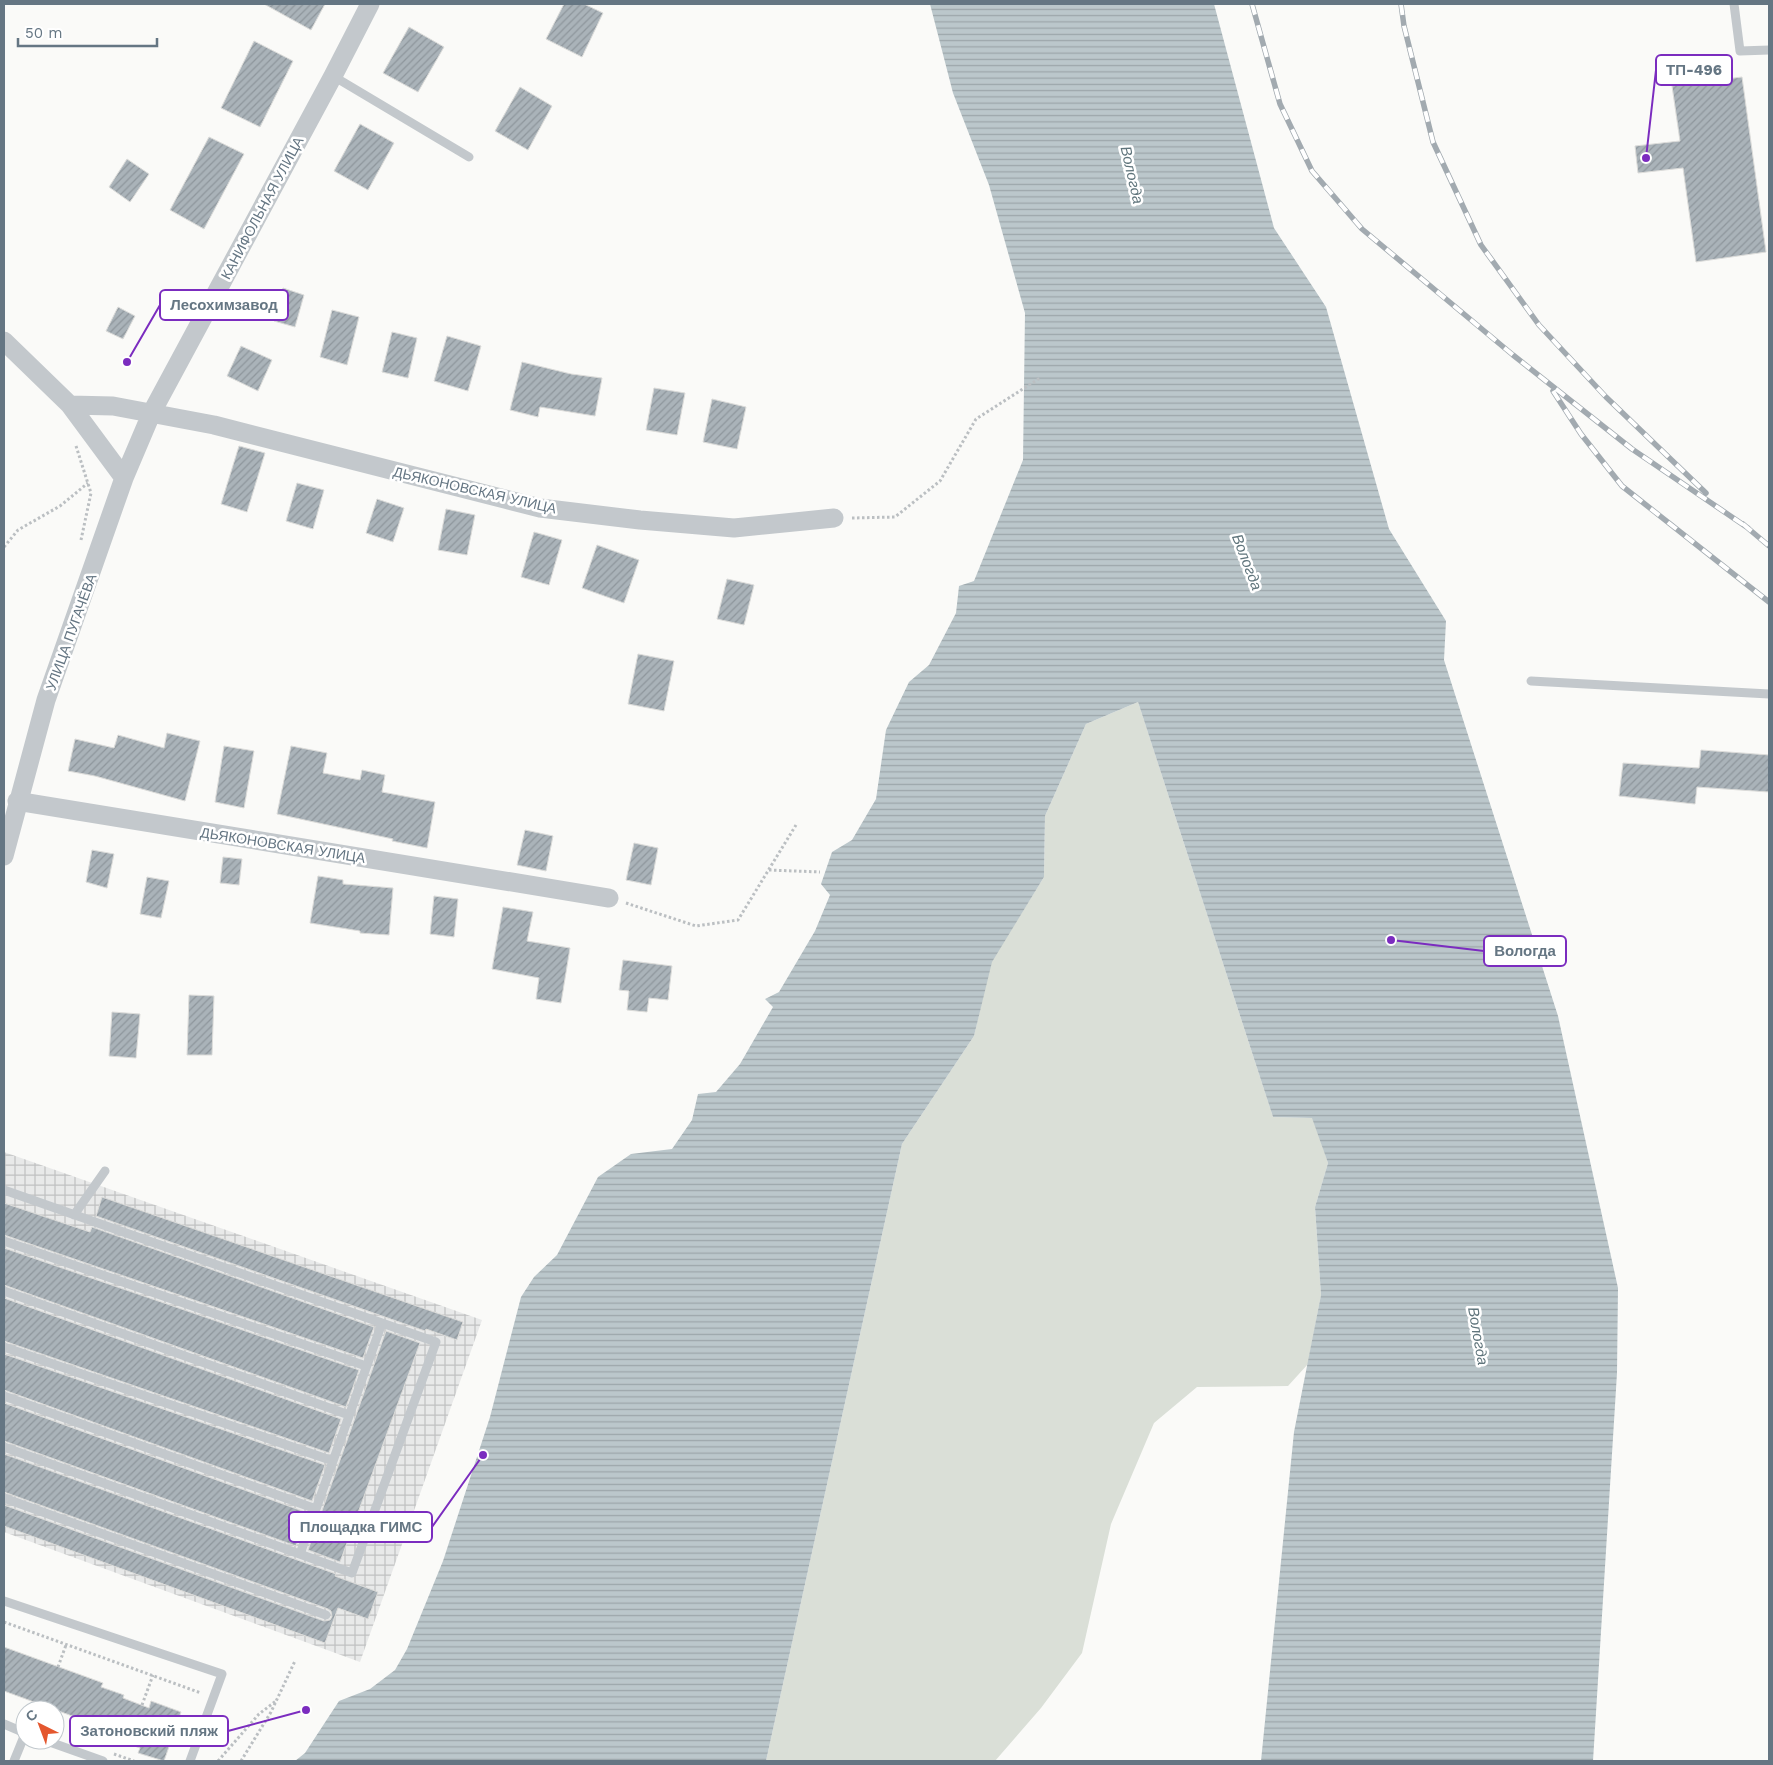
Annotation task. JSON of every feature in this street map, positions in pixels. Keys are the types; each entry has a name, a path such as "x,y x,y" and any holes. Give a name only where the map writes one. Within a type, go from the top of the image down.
{"street":[{"name":"КАНИФОЛЬНАЯ УЛИЦА","path":"152,412 370,4"},
{"path":"4,341 70,405 124,478"},
{"name":"ДЬЯКОНОВСКАЯ УЛИЦА","path":"70,405 113,406 152,412 223,428 540,508 640,520 734,528 834,518"},
{"name":"УЛИЦА ПУГАЧЁВА","path":"4,856 46,700 124,478 152,412"},
{"name":"ДЬЯКОНОВСКАЯ УЛИЦА","path":"18,801 609,898"}],"lane":[{"path":"1734,4 1740,51 1769,50"},
{"path":"333,76 469,157"},
{"path":"1531,681 1769,694"},
{"path":"74,1214 105,1171"},
{"path":"4,1190 436,1342 352,1573 4,1447"},
{"path":"4,1241 366,1366"},
{"path":"4,1291 349,1415"},
{"path":"300,1554 382,1323"},
{"path":"4,1347 333,1461"},
{"path":"4,1396 316,1508"},
{"path":"4,1498 326,1615"},
{"path":"4,1601 222,1674 190,1761"},
{"path":"65,1747 103,1761"}],"path":[{"path":"834,518 895,517 940,481 976,419 1040,378"},
{"path":"4,548 18,530 60,506 88,483"},
{"path":"609,898 696,926 738,920 796,825"},
{"path":"769,870 820,872"},
{"path":"4,1622 200,1692 204,1696"},
{"path":"58,1667 66,1645"},
{"path":"241,1761 264,1725 295,1661"},
{"path":"142,1705 153,1675"},
{"path":"218,1761 259,1714 276,1701"}],"shaded area":[{"path":"1138,702 1273,1117 1313,1118 1328,1163 1315,1207 1321,1295 1308,1364 1288,1386 1197,1387 1154,1423 1111,1524 1082,1653 1041,1708 995,1761 766,1761 902,1144 974,1036 991,962 1044,877 1045,816 1086,724"},
{"path":"4,1152 482,1320 360,1662 4,1532"}],"water":[{"path":"930,4 1214,4 1274,228 1326,307 1389,529 1446,621 1444,660 1558,1016 1618,1288 1617,1373 1593,1761 1261,1761 1294,1432 1321,1295 1315,1207 1328,1163 1312,1118 1273,1117 1138,702 1086,724 1045,816 1044,877 992,962 974,1036 902,1144 766,1761 295,1761 305,1753 339,1701 370,1689 395,1670 407,1649 443,1561 490,1417 521,1297 534,1277 557,1255 598,1177 631,1154 672,1149 692,1120 698,1094 716,1092 740,1064 773,1007 765,999 779,992 815,931 830,895 821,884 832,852 852,840 876,799 886,730 909,682 929,665 956,613 959,586 974,581 1023,460 1025,313 989,185 953,93"}],"building":[{"path":"264,4 325,4 311,30"},
{"path":"564,4 584,4 603,13 582,57 546,39"},
{"path":"409,27 444,47 418,92 383,73"},
{"path":"254,41 293,61 260,127 221,108"},
{"path":"1742,77 1766,252 1696,262 1683,168 1638,173 1635,146 1680,141 1672,86"},
{"path":"520,87 552,106 528,150 495,131"},
{"path":"360,124 394,143 368,190 334,171"},
{"path":"209,137 244,154 204,229 170,210"},
{"path":"127,159 149,174 130,202 109,187"},
{"path":"283,288 304,295 295,327 274,321"},
{"path":"118,307 135,316 123,339 106,331"},
{"path":"332,310 359,317 347,365 320,357"},
{"path":"392,332 417,338 408,378 382,372"},
{"path":"447,336 481,346 468,391 434,381"},
{"path":"241,346 272,360 258,391 227,376"},
{"path":"522,362 571,374 602,378 595,416 540,407 538,417 510,410"},
{"path":"654,388 685,393 677,435 646,430"},
{"path":"712,399 746,407 737,449 703,442"},
{"path":"239,446 265,453 247,512 221,504"},
{"path":"297,483 324,490 313,529 286,521"},
{"path":"377,499 404,508 393,542 366,533"},
{"path":"446,509 475,515 467,555 438,550"},
{"path":"534,532 562,540 549,585 521,577"},
{"path":"597,545 639,560 624,603 582,588"},
{"path":"727,579 754,585 744,625 717,619"},
{"path":"638,654 674,661 664,711 628,704"},
{"path":"167,733 200,741 185,801 95,776 68,771 75,739 114,748 118,735 164,748"},
{"path":"224,746 254,751 244,808 215,802"},
{"path":"291,746 327,753 323,773 360,780 362,770 385,775 382,792 435,802 427,848 277,814"},
{"path":"1701,750 1769,755 1769,792 1697,787 1695,804 1619,796 1623,763 1699,768"},
{"path":"525,830 553,836 546,871 517,865"},
{"path":"634,843 658,848 651,885 626,880"},
{"path":"92,850 114,854 107,888 86,882"},
{"path":"223,857 242,859 239,885 220,883"},
{"path":"318,876 343,880 343,884 393,888 389,935 360,933 360,931 310,923"},
{"path":"147,877 169,881 161,918 140,914"},
{"path":"434,896 458,899 454,937 430,934"},
{"path":"503,907 533,912 527,941 570,948 561,1003 536,999 539,978 492,969"},
{"path":"623,960 672,966 668,1000 649,998 647,1012 627,1010 629,991 619,990"},
{"path":"189,995 214,996 212,1055 187,1055"},
{"path":"112,1012 140,1014 136,1058 109,1056"},
{"path":"102,1197 463,1322 457,1340 426,1329 425,1331 96,1216"},
{"path":"4,1203 90,1232 92,1227 374,1327 363,1358 4,1235"},
{"path":"4,1248 359,1370 346,1407 4,1285"},
{"path":"4,1298 341,1419 329,1453 4,1341"},
{"path":"386,1331 420,1343 340,1562 308,1550"},
{"path":"4,1354 325,1465 312,1501 4,1390"},
{"path":"4,1403 308,1513 296,1546 4,1441"},
{"path":"4,1454 336,1574 335,1576 378,1592 368,1619 338,1608 325,1643 4,1526 4,1505 324,1621 330,1620 332,1617 331,1611 328,1609 4,1492"},
{"path":"4,1647 103,1683 101,1687 124,1695 123,1698 149,1708 151,1701 181,1712 164,1761 138,1753 140,1748 103,1735 105,1728 65,1713 65,1700 29,1700 4,1691"}],"railway":[{"path":"1252,4 1280,104 1312,171 1362,229 1513,355 1632,449 1748,528"},
{"path":"1401,4 1404,26 1433,142 1481,245 1539,325 1606,397 1706,493"},
{"path":"1553,391 1581,434 1622,486 1769,602"},
{"path":"1743,524 1769,546"}],"place":[{"name":"ТП-496","path":"1646,158"},
{"name":"Лесохимзавод","path":"127,362"},
{"name":"Вологда","path":"1391,940"},
{"name":"Площадка ГИМС","path":"483,1455"},
{"name":"Затоновский пляж","path":"306,1710"}]}
